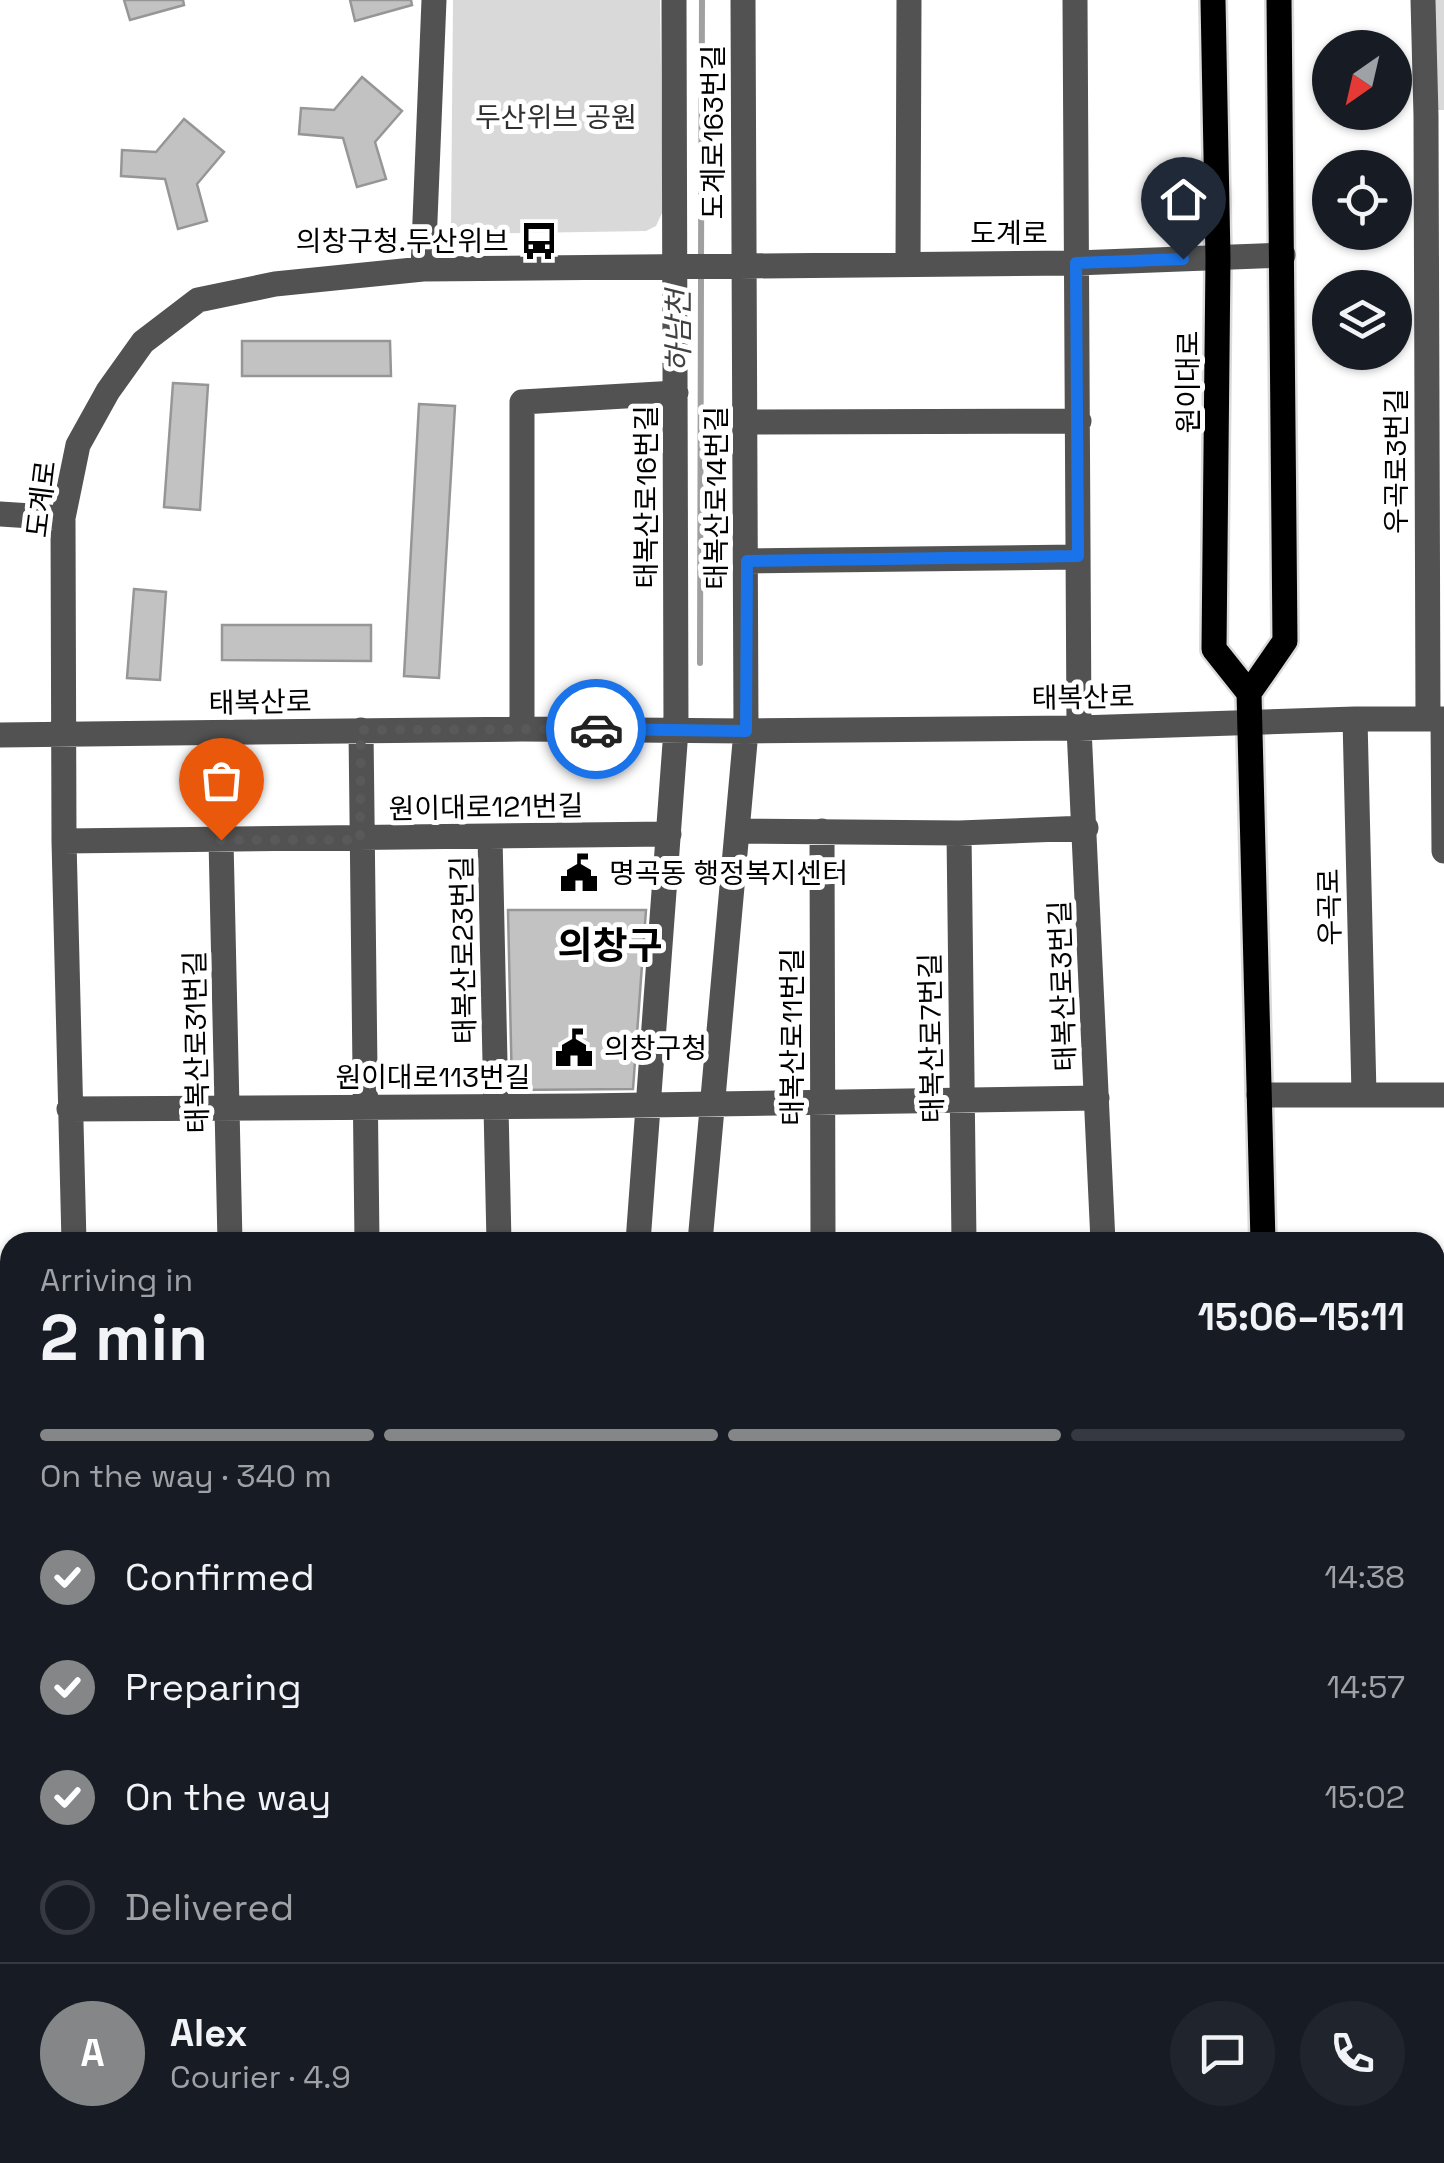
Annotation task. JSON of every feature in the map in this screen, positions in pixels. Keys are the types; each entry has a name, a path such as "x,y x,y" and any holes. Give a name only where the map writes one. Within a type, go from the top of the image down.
{"main road":[{"name":"원이대로","path":"1213,0 1218,258 1214,649 1249,693"},
{"path":"1263,1232 1249,693 1285,641 1279,0"}],"street":[{"path":"423,268 434,0"},
{"name":"태복산로16번길","path":"639,1232 679,730 676,393 681,264 674,0"},
{"name":"도계로163번길","path":"740,264 743,0"},
{"path":"908,264 909,0"},
{"name":"태복산로3번길","path":"1075,0 1079,728 1103,1232"},
{"name":"우곡로3번길","path":"1422,0 1435,116 1438,719"},
{"name":"도계로","path":"74,1232 64,841 64,518 78,444 108,391 143,342 198,300 276,284 423,268 1076,263 1283,255"},
{"name":"태복산로14번길","path":"701,1232 739,831 747,561 740,264"},
{"path":"522,729 522,402 676,393"},
{"path":"746,422 1079,421"},
{"path":"0,514 64,518"},
{"path":"747,561 1078,556"},
{"name":"우곡로","path":"1355,719 1364,1094"},
{"path":"1251,723 1438,719 1444,850"},
{"name":"태복산로","path":"0,735 1079,728 1251,723"},
{"path":"361,730 366,1232"},
{"path":"739,831 1086,828"},
{"name":"태복산로11번길","path":"822,831 823,1232"},
{"name":"태복산로7번길","path":"959,832 964,1232"},
{"name":"원이대로121번길","path":"64,841 668,834"},
{"name":"태복산로23번길","path":"490,837 498,1232"},
{"name":"태복산로31번길","path":"221,840 230,1232"},
{"path":"1259,1095 1444,1095"},
{"name":"원이대로113번길","path":"69,1109 1097,1098"}],"green space":[{"name":"두산위브 공원","path":"453,0 660,0 663,211 656,226 646,231 471,234 451,224"},
{"path":"1427,0 1444,0 1444,110 1429,110"}],"building":[{"path":"124,0 183,0 184,5 130,20"},
{"path":"350,0 411,0 412,5 355,21"},
{"path":"362,77 402,111 375,142 386,179 357,187 343,138 299,134 301,108 334,110"},
{"path":"184,119 224,152 197,184 207,221 178,229 165,179 121,176 122,150 156,152"},
{"path":"242,341 390,341 391,376 242,376"},
{"path":"173,383 208,385 200,510 164,507"},
{"path":"419,404 455,406 439,678 404,676"},
{"path":"134,589 166,592 160,680 127,678"},
{"path":"222,625 371,625 371,661 222,660"},
{"name":"의창구청","path":"508,910 646,910 633,1089 512,1090"}],"waterway":[{"name":"하남천","path":"701,261 702,0"},
{"name":"하남천","path":"700,663 701,274"}],"way so far":[{"path":"221,840 360,840 361,730 596,729"}],"place":[{"name":"의창구청.두산위브","path":"539,241"},
{"name":"명곡동 행정복지센터","path":"579,873"},
{"name":"의창구청","path":"574,1048"}],"district":[{"name":"의창구","path":"610,946"}],"route":[{"path":"596,729 746,731 747,561 1078,556 1076,263 1183,259"}]}
